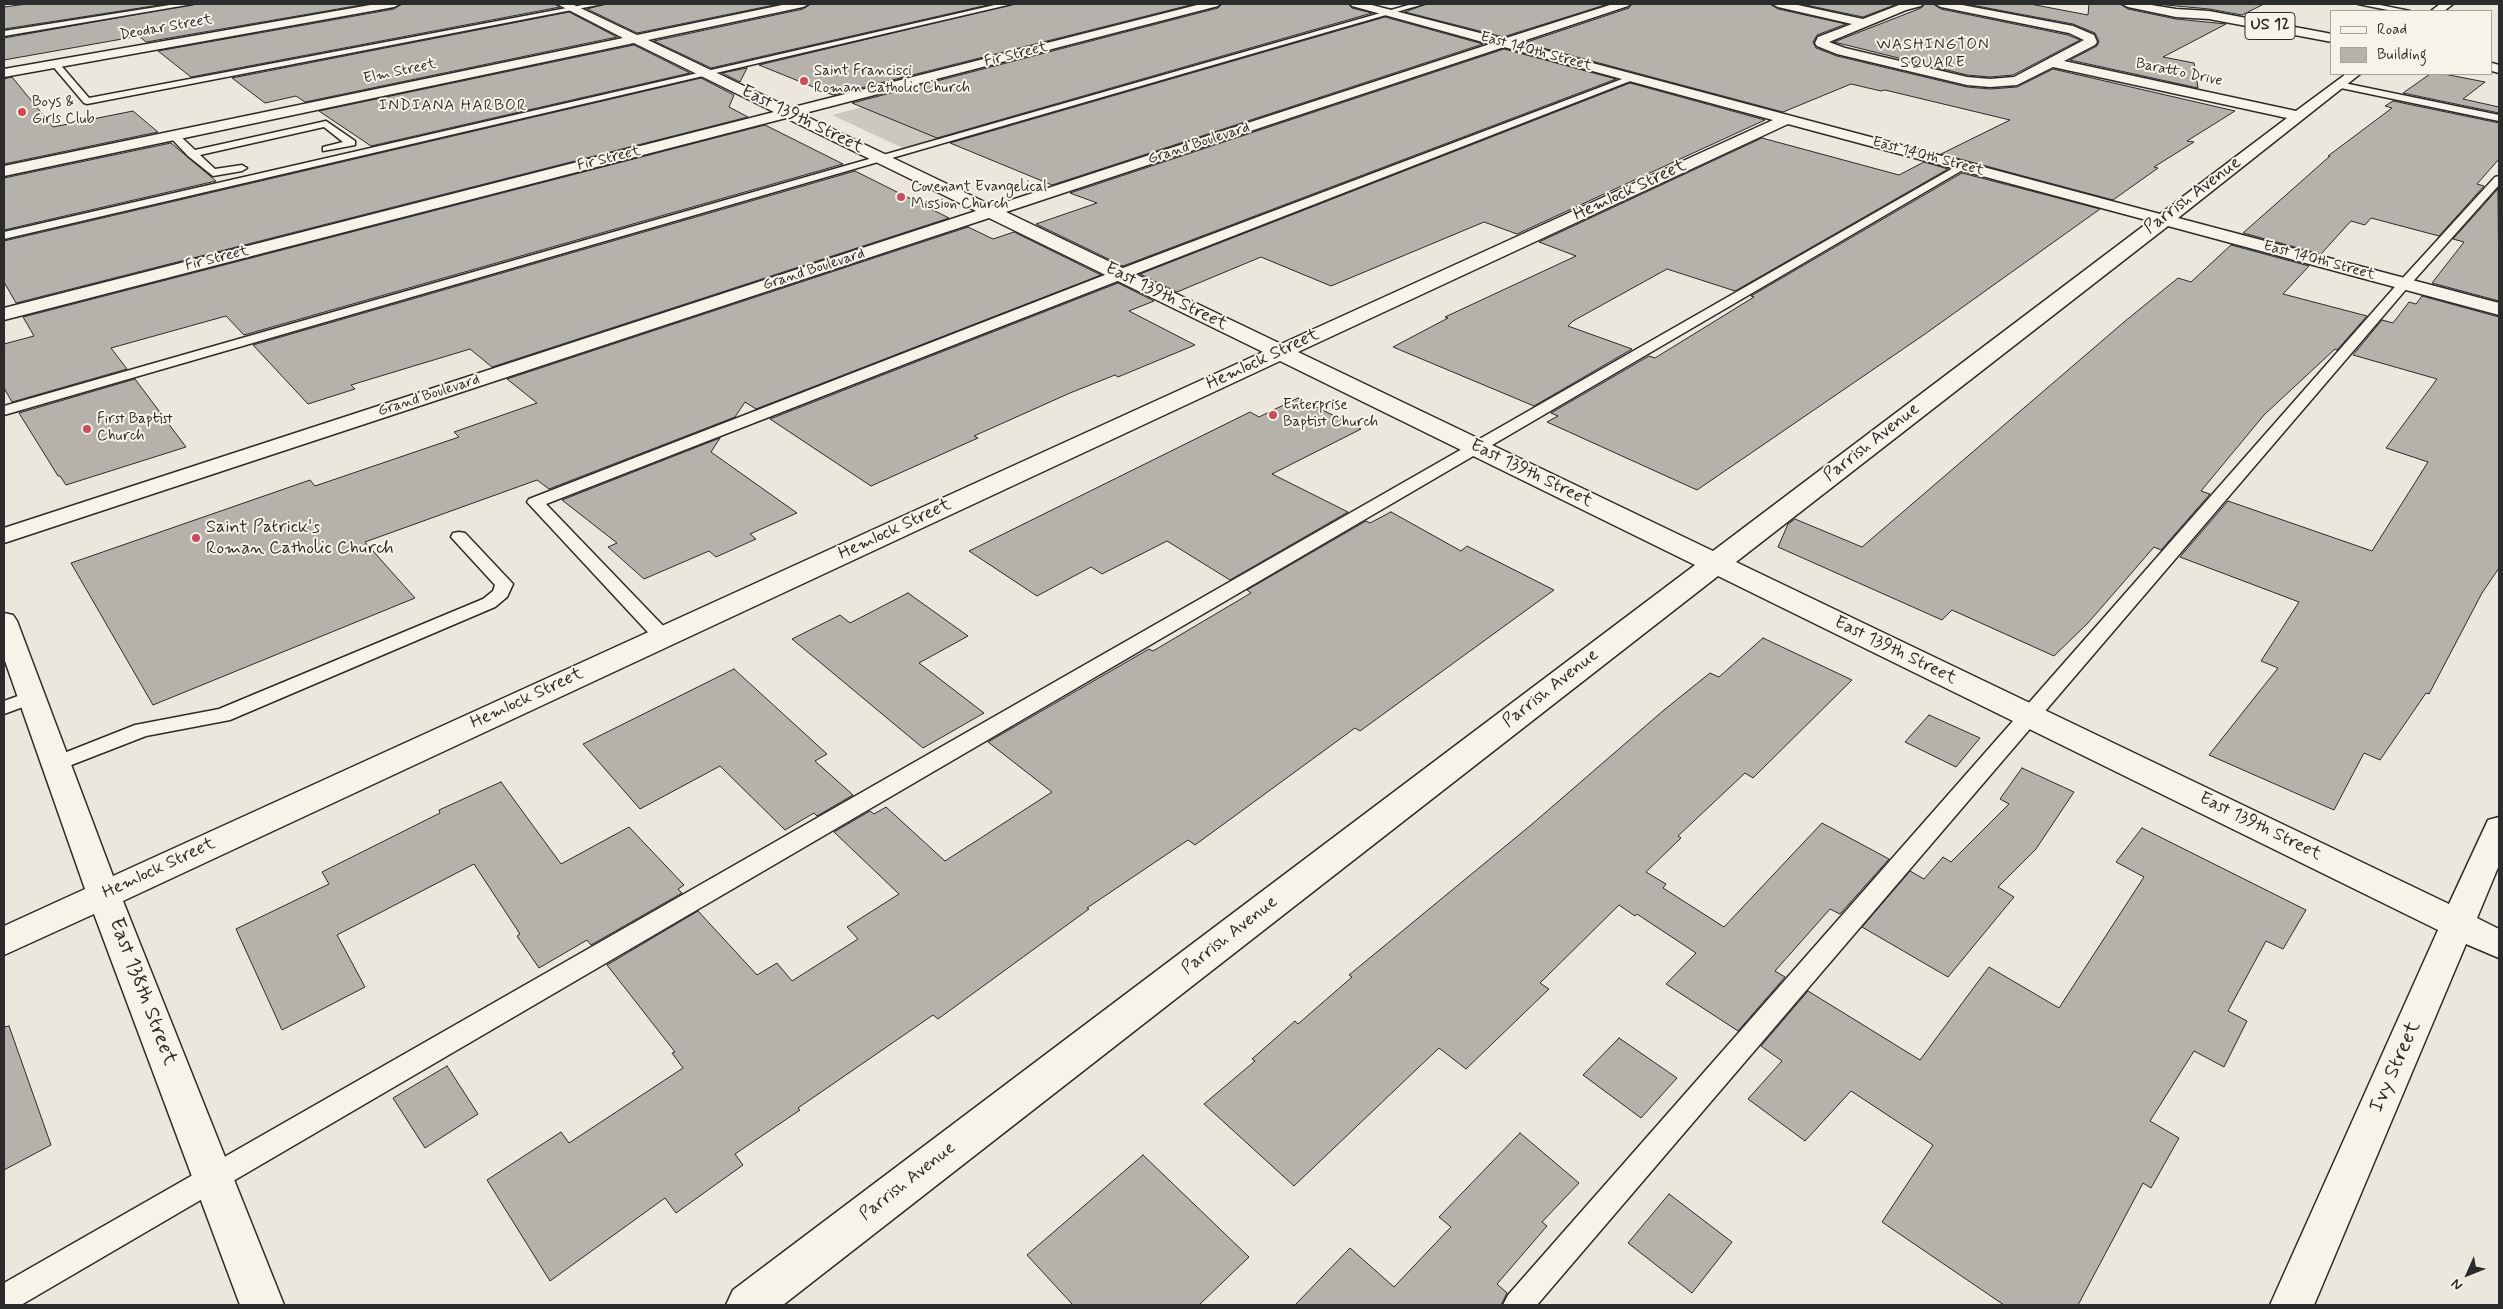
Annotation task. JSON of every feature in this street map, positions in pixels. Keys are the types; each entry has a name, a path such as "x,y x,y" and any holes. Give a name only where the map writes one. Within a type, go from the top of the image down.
{"street":[{"name":"Deodar Street","path":"4,73 394,4"},
{"name":"Elm Street","path":"4,171 804,4"},
{"name":"Fir Street","path":"4,314 1214,4"},
{"name":"East 140th Street","path":"1356,4 2499,309"},
{"name":"Grand Boulevard","path":"4,536 1624,4"},
{"path":"1778,4 1870,20"},
{"path":"1805,4 1870,20"},
{"path":"1917,4 1870,20 1822,40 1821,43 1841,51 1967,81 1990,83 2017,81 2091,42 2090,38 2064,28 1941,4"},
{"name":"US 12","path":"2128,4 2176,13 2209,15 2330,38"},
{"name":"US 12","path":"2172,4 2191,7 2209,15"},
{"name":"East 139th Street","path":"568,6 2499,944"},
{"name":"Baratto Drive","path":"2058,60 2304,113"},
{"name":"Parrish Avenue","path":"748,1305 2347,79"},
{"name":"Hemlock Street","path":"4,941 1786,119"},
{"name":"East 138th Street","path":"4,621 18,702 56,764 104,895 262,1305"},
{"name":"Ivy Street","path":"2292,1305 2499,828"}],"lane":[{"path":"4,34 189,4"},
{"path":"55,64 87,101 568,6 599,4"},
{"path":"4,236 1008,4"},
{"path":"4,411 1420,4"},
{"path":"2362,4 2400,10"},
{"path":"663,637 535,502 1119,274 1633,78"},
{"path":"2347,79 2499,118"},
{"path":"192,154 326,124 351,144 314,152"},
{"path":"174,136 213,173 250,166"},
{"path":"4,1299 1962,166"},
{"path":"1518,1305 2404,284 2499,179"},
{"path":"56,764 142,730 223,715 489,604 501,593 504,584 459,537"}],"shaded area":[{"path":"866,106 943,138 905,149 832,115"}],"building":[{"path":"27,4 166,4 4,29 4,7"},
{"path":"195,4 367,4 146,42 139,36 4,60 4,38"},
{"path":"402,4 555,4 560,7 191,77 158,51 394,9"},
{"path":"605,4 779,4 637,33 587,9"},
{"path":"811,4 992,4 711,68 654,41 803,9"},
{"path":"1014,4 1194,4 833,95 759,65"},
{"path":"1222,4 1348,4 1352,8 1372,13 937,138 852,103 1218,8"},
{"path":"1426,4 1608,4 1503,37 1405,12"},
{"path":"1632,4 1770,4 1778,9 1846,24 1817,35 1813,42 1816,48 1837,56 1967,87 1990,89 2017,87 2053,69 2235,111 2187,141 2194,142 2154,167 2158,168 2113,200 1941,154 2010,120 1885,90 1881,91 1851,84 1783,112 1524,43 1629,8"},
{"path":"1801,4 1897,4 1863,17"},
{"path":"1925,4 1933,4 1941,9 2068,35 2080,40 2013,75 1990,77 1967,75 1834,42 1921,8"},
{"path":"1966,4 2030,4 2088,15 2089,4 2120,4 2128,9 2176,19 2226,24 2163,57 2194,63 2198,88 2070,60 2097,46 2099,41 2095,33 2073,24"},
{"path":"2155,4 2264,4 2242,15 2209,9"},
{"path":"569,12 617,37 305,102 296,96 265,103 232,78"},
{"path":"1385,17 1483,44 1052,185 950,143"},
{"path":"634,45 690,73 371,146 319,111"},
{"path":"1504,49 1616,79 1123,266 1036,224 1097,203 1070,193"},
{"path":"747,68 740,82 722,73"},
{"path":"2429,75 2449,75 2485,82 2463,99 2499,107 2499,113 2403,93"},
{"path":"12,77 53,127 133,111 158,132 4,164 4,79"},
{"path":"701,78 734,95 729,107 748,117 16,303 4,282 4,241"},
{"path":"1630,83 1765,120 1517,234 1484,222 1331,286 1261,257 1177,292 1140,274"},
{"path":"2393,101 2499,123 2499,159 2477,184 2484,186 2439,236 2371,218 2365,225 2351,221 2321,254 2243,233 2330,156 2328,156 2392,108 2385,106"},
{"path":"765,125 843,164 244,335 226,316 111,348 127,369 12,402 4,388 4,344 34,336 23,317"},
{"path":"1762,138 1899,175 1924,162 1948,169 1735,291 1667,269 1573,321 1568,326 1632,349 1534,406 1393,347 1448,318 1445,317 1576,256 1539,242"},
{"path":"171,143 216,181 4,230 4,178"},
{"path":"855,171 949,218 492,367 470,349 351,385 355,389 308,404 253,345"},
{"path":"1962,173 2100,209 1925,334 1697,490 1547,422 1558,416 1551,413 1649,356 1655,358 1754,297 1751,296"},
{"path":"2498,189 2499,301 2432,283 2464,242 2453,239"},
{"path":"968,227 993,239 1014,232 1101,275 756,409 745,402 735,417 549,489 537,480 365,542 415,598 153,705 71,563 310,480 315,486 459,437 454,432 537,403 507,379"},
{"path":"2231,245 2309,266 2283,294 2367,316 2337,350 2335,349 2264,415 2201,491 2210,494 2161,550 2154,547 2088,623 2054,656 1952,610 1942,620 1778,547 1788,524 1795,519 1862,547 2124,322 2178,278 2191,282"},
{"path":"1118,283 1154,301 1129,311 1195,345 1118,377 1115,375 1070,393 974,436 978,438 871,486 770,419"},
{"path":"2422,296 2499,317 2499,568 2482,593 2429,694 2426,693 2380,760 2364,753 2334,810 2209,755 2278,668 2261,661 2299,602 2180,557 2228,501 2372,551 2428,462 2386,448 2437,379 2353,355 2382,320 2393,323 2409,302 2416,304"},
{"path":"135,379 186,447 66,485 58,476 19,413"},
{"path":"1298,398 1361,429 1272,474 1348,512 1230,580 1167,541 1102,574 1091,567 1037,596 969,551 1250,412 1259,417"},
{"path":"720,438 711,452 797,513 750,534 756,539 716,557 709,551 644,579 608,547 617,543 562,500"},
{"path":"1391,512 1461,551 1467,546 1554,590 1360,731 1355,728 1195,845 1188,840 1087,908 1089,909 938,1019 933,1015 798,1108 800,1110 735,1154 743,1165 676,1213 665,1198 550,1281 487,1180 561,1132 569,1143 683,1068 672,1053 675,1052 607,965 698,911 757,975 777,963 792,981 858,939 847,927 899,894 834,832 870,811 874,814 886,807 945,861 1052,792 988,742 1149,649 1153,651 1251,593 1247,590 1366,521 1370,523"},
{"path":"908,593 968,636 919,663 984,713 923,748 792,639 840,615 850,623"},
{"path":"1763,638 1852,680 1753,778 1745,773 1678,836 1681,838 1646,872 1666,884 1663,888 1724,927 1822,823 1889,859 1840,914 1830,909 1775,971 1785,977 1738,1031 1666,984 1696,953 1637,914 1635,916 1619,905 1540,983 1549,989 1466,1069 1439,1048 1294,1186 1204,1104 1255,1061 1252,1059 1295,1021 1298,1024 1352,977 1349,975 1531,825 1664,710 1710,673 1719,677"},
{"path":"734,669 827,754 815,761 853,795 817,816 814,813 785,830 720,766 640,809 583,744"},
{"path":"1929,715 1980,738 1956,767 1905,742"},
{"path":"2022,768 2074,792 2036,849 1998,887 2014,897 1948,977 1862,927 1910,871 1924,879 1943,857 1951,862 2009,804 2000,799"},
{"path":"501,782 561,864 629,827 684,885 678,889 682,893 591,945 587,940 539,968 517,936 520,934 474,864 337,935 365,987 282,1030 236,929 329,884 322,872 440,813 439,810"},
{"path":"2142,828 2306,910 2283,949 2266,941 2228,1011 2247,1021 2224,1067 2194,1051 2150,1121 2179,1138 2151,1188 2143,1183 2078,1305 2004,1305 1882,1222 1933,1145 1851,1091 1805,1141 1748,1099 1782,1061 1761,1046 1808,991 1920,1060 1989,967 2059,1008 2144,877 2116,862"},
{"path":"9,1026 51,1145 4,1170 4,1027"},
{"path":"1619,1038 1677,1078 1641,1118 1583,1075"},
{"path":"447,1066 478,1114 425,1148 393,1098"},
{"path":"1520,1133 1579,1183 1542,1222 1547,1226 1497,1284 1507,1293 1501,1305 1295,1305 1350,1248 1394,1287 1451,1227 1439,1217"},
{"path":"1143,1155 1249,1257 1199,1305 1073,1305 1027,1255"},
{"path":"1669,1194 1732,1242 1692,1293 1628,1243"}],"place":[{"name":"Saint Francisci Roman Catholic Church","path":"804,81"},
{"name":"Boys & Girls Club","path":"22,112"},
{"name":"Covenant Evangelical Mission Church","path":"901,197"},
{"name":"Enterprise Baptist Church","path":"1273,415"},
{"name":"First Baptist Church","path":"87,429"},
{"name":"Saint Patrick's Roman Catholic Church","path":"196,538"}],"district":[{"name":"WASHINGTON SQUARE","path":"1933,55"},
{"name":"INDIANA HARBOR","path":"453,107"}]}
